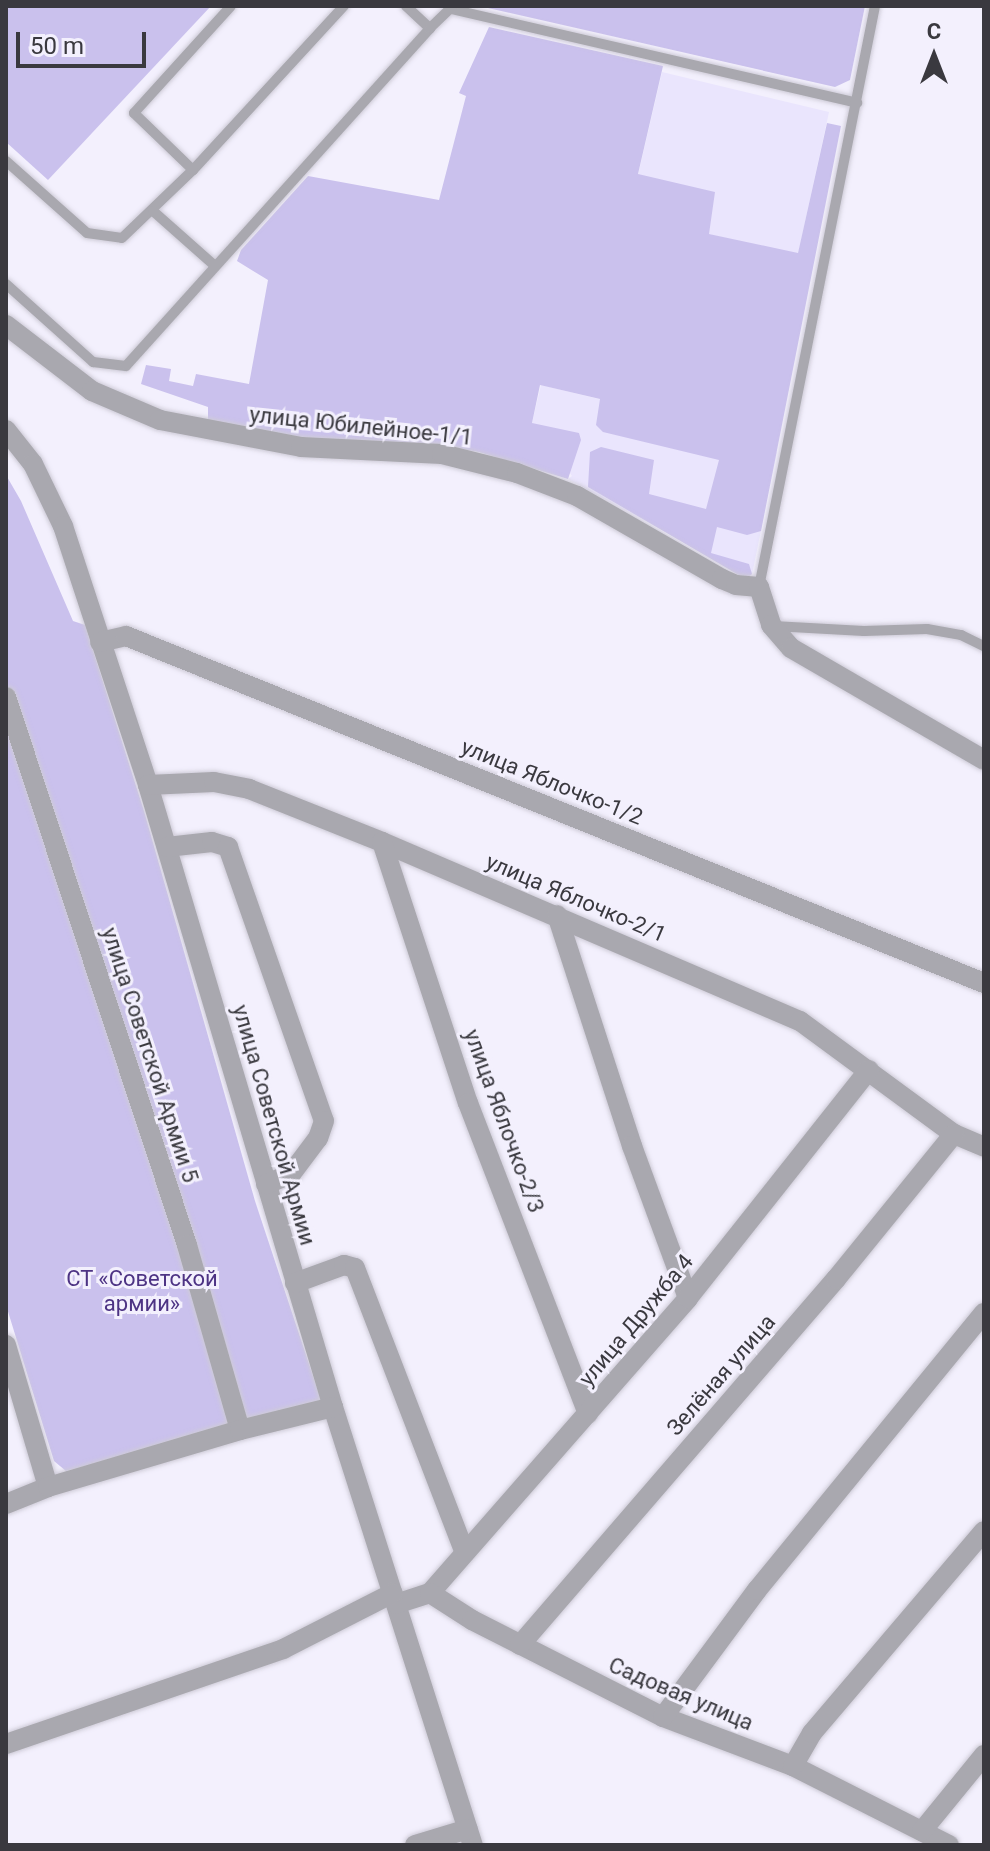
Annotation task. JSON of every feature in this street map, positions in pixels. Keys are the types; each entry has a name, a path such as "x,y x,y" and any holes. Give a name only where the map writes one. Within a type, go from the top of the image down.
{"street":[{"name":"улица Юбилейное-1/1","path":"6,325 92,391 160,420 301,447 442,454 517,473 577,496 722,579 736,585 759,587"},
{"name":"улица Советской Армии","path":"6,430 33,464 63,526 148,785 295,1283 470,1837"},
{"path":"759,587 771,625 791,648 984,760"},
{"name":"улица Яблочко-1/2","path":"100,642 126,636 984,983"},
{"name":"улица Советской Армии 5","path":"6,697 187,1245 240,1430"},
{"name":"улица Яблочко-2/1","path":"148,785 214,782 249,789 557,915 800,1021 954,1134 984,1147"},
{"path":"167,847 212,842 228,847 324,1121 318,1138 291,1174 266,1184"},
{"name":"улица Яблочко-2/3","path":"382,842 468,1103 588,1414"},
{"path":"557,915 632,1146 688,1298"},
{"name":"улица Дружба 4","path":"430,1593 688,1298 869,1070"},
{"name":"Зелёная улица","path":"520,1645 836,1279 954,1134"},
{"path":"295,1283 344,1265 355,1268 465,1553"},
{"path":"663,1717 757,1590 984,1313"},
{"path":"6,1345 48,1487"},
{"path":"6,1504 48,1487 240,1430 333,1407"},
{"path":"793,1766 812,1733 984,1531"},
{"path":"6,1744 283,1649 394,1598 430,1593"},
{"name":"Садовая улица","path":"430,1593 520,1645 663,1717 793,1766 949,1845"},
{"path":"922,1831 984,1755"},
{"path":"415,1845 470,1837"}],"lane":[{"path":"193,170 134,113 231,6"},
{"path":"6,161 87,233 122,238 193,170 344,6"},
{"path":"406,6 430,28"},
{"path":"759,587 875,6"},
{"path":"6,284 93,362 126,366 430,28 452,8 857,103"},
{"path":"153,211 215,266"},
{"path":"771,625 864,631 927,629 961,635 984,646"}],"shaded area":[{"path":"662,72 829,112 798,254 708,234 638,175"},
{"path":"541,385 743,434 777,452 752,574 748,577 568,479 572,476 532,423"}],"green space":[{"path":"6,6 211,6 48,180 6,142"},
{"path":"479,6 865,6 850,80 835,87"},
{"path":"489,27 663,66 638,174 715,192 709,234 798,253 827,123 841,126 761,531 747,535 717,527 711,553 749,564 752,574 748,577 742,577 588,487 590,452 601,447 654,460 649,494 706,509 719,460 603,432 596,425 600,399 540,385 532,423 579,433 581,440 568,479 479,452 437,445 339,444 208,423 208,407 141,384 146,365 171,369 169,381 193,386 196,374 249,384 268,280 237,261 241,250 308,176 439,200 466,96 459,93"},
{"name":"СТ «Советской армии»","path":"6,475 21,501 73,621 85,625 144,811 255,1201 322,1403 66,1471 54,1461 6,1305"}]}
